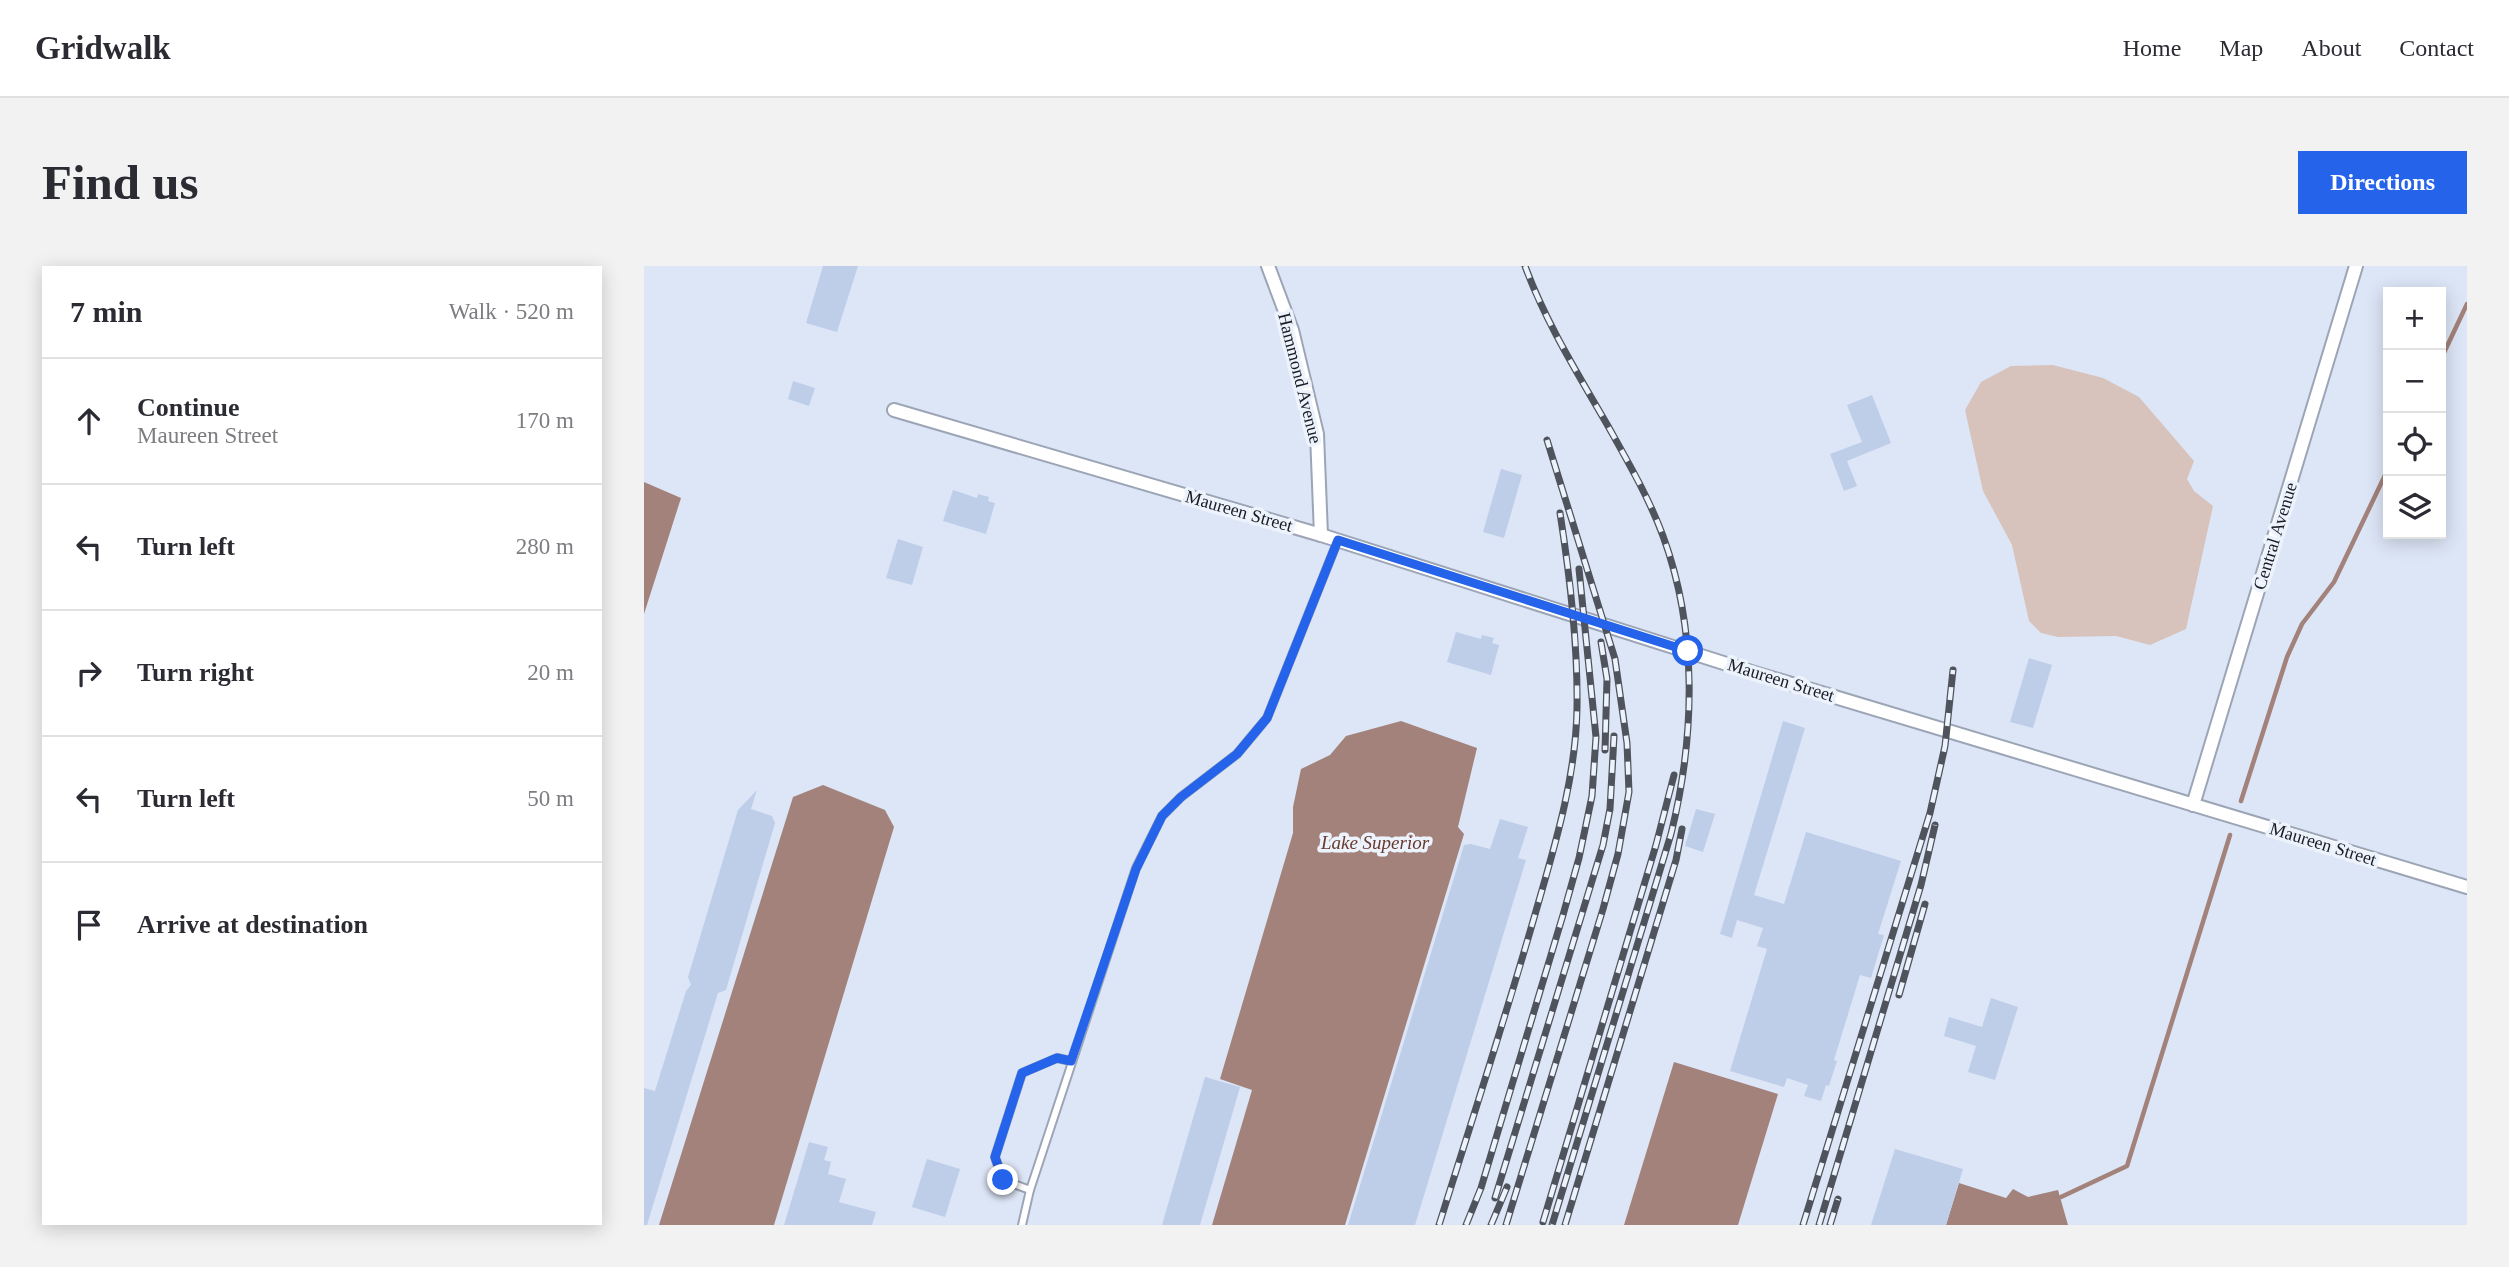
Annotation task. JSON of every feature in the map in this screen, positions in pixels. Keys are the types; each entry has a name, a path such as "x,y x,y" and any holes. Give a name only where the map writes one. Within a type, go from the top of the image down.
{"street":[{"name":"Hammond Avenue","path":"1268,266 1292,330 1317,435 1321,535"},
{"name":"Central Avenue","path":"2193,805 2356,266"},
{"name":"Maureen Street","path":"894,410 1338,540 1755,673 2467,887"}],"lane":[{"path":"1022,1225 1030,1190 1071,1061 1147,842 1162,816 1181,797 1237,754 1267,718 1338,540"},
{"path":"1030,1190 1003,1180 995,1157 1022,1073 1057,1058 1071,1061"}],"shaded area":[{"path":"2053,365 2103,378 2139,397 2194,461 2187,479 2194,491 2213,506 2186,629 2150,645 2116,636 2058,637 2041,633 2029,621 2012,545 1983,491 1965,410 1981,382 2011,366"}],"water":[{"path":"644,482 681,498 644,614"},
{"name":"Lake Superior","path":"1401,721 1477,748 1458,827 1464,834 1345,1225 1212,1225 1252,1090 1220,1079 1293,833 1293,807 1301,769 1330,755 1346,736"},
{"path":"823,785 885,810 894,827 774,1225 659,1225 793,797"},
{"path":"1674,1062 1778,1094 1738,1225 1624,1225"},
{"path":"1959,1183 2006,1198 2013,1189 2028,1197 2058,1190 2068,1225 1946,1225"}],"building":[{"path":"823,266 858,266 837,332 806,323"},
{"path":"793,381 815,388 809,406 788,399"},
{"path":"1872,395 1891,443 1847,461 1857,486 1844,491 1830,454 1862,442 1847,405"},
{"path":"1501,469 1522,475 1504,538 1483,532"},
{"path":"953,490 977,498 978,494 989,497 988,501 995,503 986,534 943,521"},
{"path":"898,539 923,547 912,585 886,578"},
{"path":"1456,632 1481,639 1482,635 1494,638 1492,643 1499,645 1491,675 1447,662"},
{"path":"2029,658 2052,665 2033,728 2010,722"},
{"path":"1783,721 1805,728 1754,895 1784,904 1806,832 1901,861 1878,934 1884,935 1871,978 1860,975 1834,1060 1837,1061 1821,1101 1804,1096 1808,1085 1787,1078 1784,1087 1730,1071 1767,949 1757,946 1763,928 1737,920 1732,938 1720,934"},
{"path":"757,790 751,809 772,816 775,823 726,990 718,993 647,1225 644,1225 644,1088 655,1091 686,991 691,985 688,977 738,810"},
{"path":"1696,809 1715,814 1703,852 1685,846"},
{"path":"1500,819 1528,827 1518,858 1526,860 1415,1225 1348,1225 1464,845 1490,849"},
{"path":"1991,998 2018,1007 1995,1080 1968,1072 1976,1046 1944,1036 1949,1017 1982,1027"},
{"path":"1205,1077 1240,1087 1200,1225 1162,1225"},
{"path":"809,1142 828,1147 824,1160 831,1162 828,1174 846,1179 839,1202 876,1212 872,1225 784,1225"},
{"path":"1895,1149 1963,1169 1946,1225 1871,1225"},
{"path":"927,1159 960,1169 945,1217 912,1207"}],"waterway":[{"path":"2445,350 2467,304"},
{"path":"2241,801 2287,657 2302,624 2334,582 2385,476"},
{"path":"2061,1197 2127,1166 2230,835"}],"railway":[{"path":"1525,266 1553,328 1638,480 1663,536 1682,609 1689,684 1685,760 1671,834 1552,1225"},
{"path":"1506,1225 1603,909 1618,854 1629,792 1627,743 1615,659 1547,440"},
{"path":"1439,1225 1525,950 1569,785 1576,734 1577,684 1573,610 1560,513"},
{"path":"1466,1225 1481,1188 1563,915 1592,796 1596,737 1579,569"},
{"path":"1601,642 1607,679 1605,750"},
{"path":"1803,1225 1930,813 1945,746 1953,670"},
{"path":"1495,1198 1603,845 1610,809 1614,736"},
{"path":"1543,1222 1656,845 1674,775"},
{"path":"1819,1225 1921,885 1935,825"},
{"path":"1565,1225 1676,860 1682,829"},
{"path":"1899,995 1925,904"},
{"path":"1491,1225 1507,1187"},
{"path":"1830,1225 1838,1199"}],"route":[{"path":"1003,1180 995,1157 1022,1073 1057,1058 1071,1061 1147,842 1162,816 1181,797 1237,754 1267,718 1338,540 1688,651"}]}
